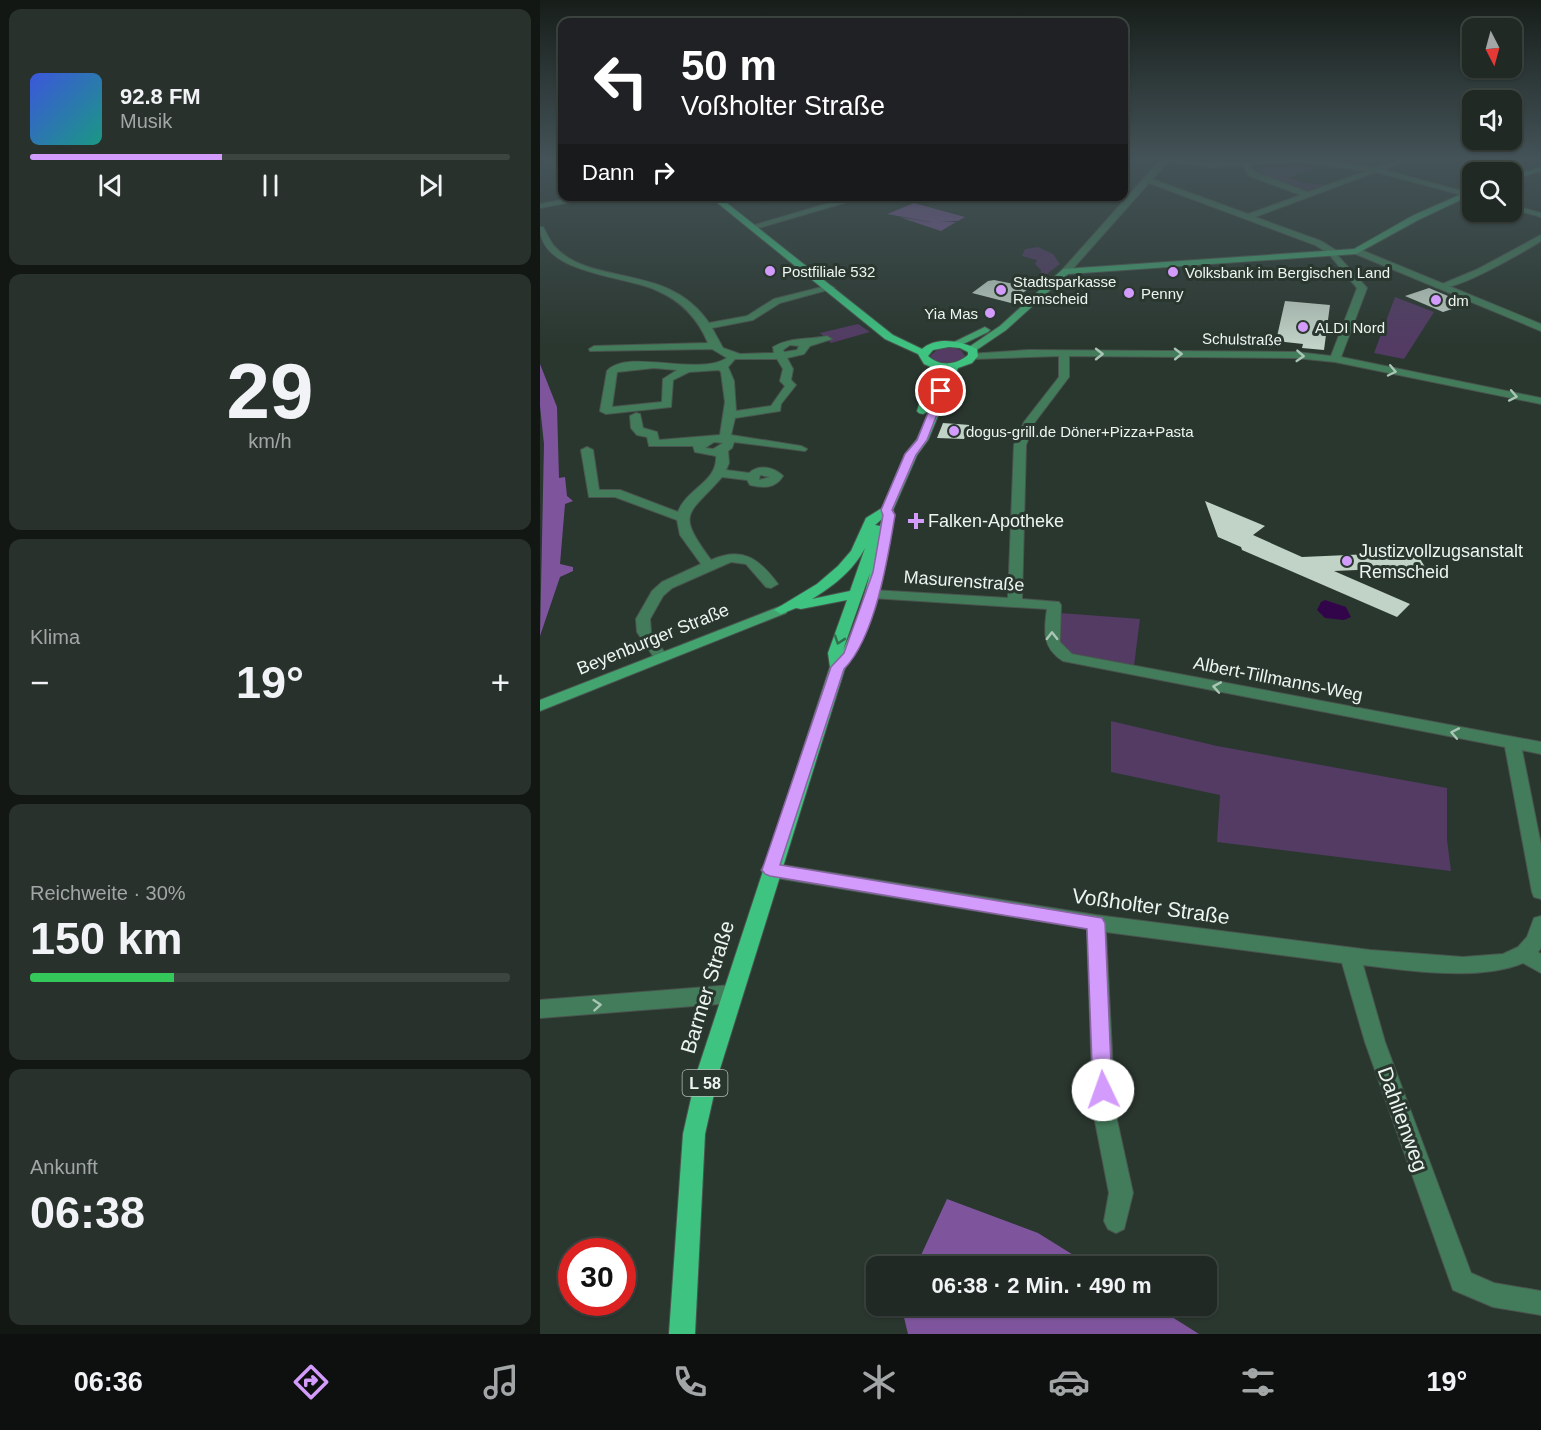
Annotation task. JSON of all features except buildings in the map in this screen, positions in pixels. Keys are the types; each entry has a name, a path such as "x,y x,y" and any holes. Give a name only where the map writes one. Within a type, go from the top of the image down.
{"main road":[{"path":"746,221 889,337 923,353 926,362 937,366 954,366 965,363 972,353 1003,328 1018,311 1066,271 1356,252 1411,221"},
{"path":"848,302 907,337 936,345 955,344 1018,311"},
{"path":"955,344 972,353"},
{"path":"923,353 936,345"},
{"name":"Barmer Straße","path":"911,454 912,440 937,366"},
{"name":"Barmer Straße","path":"837,667 835,654 884,513 911,454 922,440 954,366"},
{"path":"781,610 809,594 847,565 857,552 871,521 884,513"},
{"name":"Barmer Straße","path":"682,1334 694,1134 708,1072 770,870 837,667 850,654 879,572 889,515 884,513"},
{"path":"809,594 838,589 856,594"},
{"path":"781,610 810,601 872,594"},
{"name":"Beyenburger Straße","path":"540,706 660,656 781,610"}],"street":[{"path":"752,226 770,221"},
{"path":"1066,271 1111,221"},
{"path":"1259,221 1318,243 1334,254 1362,288 1335,359"},
{"path":"540,229 552,249 571,261 659,288 690,308 707,326 714,346 722,352 751,358 800,352 806,346 804,344 826,339"},
{"path":"1440,287 1481,272 1541,238"},
{"path":"1356,252 1541,328"},
{"path":"707,326 750,318 777,301 830,288"},
{"path":"594,349 714,346"},
{"name":"Schulstraße","path":"972,353 1262,354 1335,359 1541,401"},
{"path":"728,417 776,410 777,404 791,385 785,381 788,369 780,354"},
{"path":"1014,603 1018,583 1020,445 1030,422 1064,377 1064,354"},
{"path":"687,369 668,379 667,405 606,411 612,371 616,368 658,364 687,369 723,366 734,356"},
{"path":"709,566 685,532 683,518 688,503 719,473 723,464 731,385 728,373 723,366"},
{"path":"636,416 637,428 641,433 653,434 653,444 701,442 712,438 724,443 736,438 801,450"},
{"path":"587,450 593,494 616,493 683,518"},
{"path":"719,473 752,477"},
{"path":"660,656 644,632 643,619 648,606 667,585 731,558 750,561 771,584"},
{"name":"Masurenstraße","path":"872,594 1054,605"},
{"name":"Albert-Tillmanns-Weg","path":"1054,605 1051,644 1057,652 1068,658 1541,748"},
{"path":"1513,744 1541,892"},
{"name":"Voßholter Straße","path":"770,870 1096,923 1350,956 1477,965 1504,962 1525,953"},
{"path":"1096,923 1104,1111 1121,1193 1116,1221"},
{"path":"1541,924 1535,941 1525,953 1541,965"},
{"name":"Dahlienweg","path":"1350,956 1397,1104 1462,1281 1493,1295 1541,1303"},
{"path":"540,1009 732,994"}],"shaded area":[{"path":"912,221 931,222 927,221 956,222 941,231"},
{"path":"1038,247 1053,254 1060,264 1044,276 1040,275 1041,270 1035,264 1037,260 1022,256 1025,249"},
{"path":"1395,297 1434,312 1404,359 1374,353"},
{"path":"858,324 870,332 831,343 820,333"},
{"path":"950,347 961,350 965,356 957,361 943,363 930,356 938,349"},
{"path":"540,364 557,407 559,478 565,477 567,496 573,501 565,504 560,564 573,567 573,571 560,577 540,636 544,444 540,406"},
{"path":"1325,600 1346,607 1351,617 1344,620 1325,618 1317,610 1321,602"},
{"path":"1060,613 1140,619 1134,666 1102,662 1068,651 1061,645 1058,637"},
{"path":"1111,721 1217,746 1447,788 1447,840 1451,871 1217,842 1220,795 1111,772"},
{"path":"947,1199 1038,1233 1075,1256 921,1256"},
{"path":"904,1316 1170,1316 1199,1334 908,1334"}],"place":[{"name":"Postfiliale 532","path":"770,271"},
{"name":"Volksbank im Bergischen Land","path":"1173,272"},
{"name":"Stadtsparkasse Remscheid","path":"1001,290"},
{"name":"Penny","path":"1129,293"},
{"name":"dm","path":"1436,300"},
{"name":"Yia Mas","path":"990,313"},
{"name":"ALDI Nord","path":"1303,327"},
{"name":"dogus-grill.de Döner+Pizza+Pasta","path":"954,431"},
{"name":"Falken-Apotheke","path":"916,521"},
{"name":"Justizvollzugsanstalt Remscheid","path":"1347,561"}],"route":[{"path":"941,391 922,440 911,454 886,510 889,515 879,572 850,654 837,667 770,870 1096,923 1103,1090"}]}
